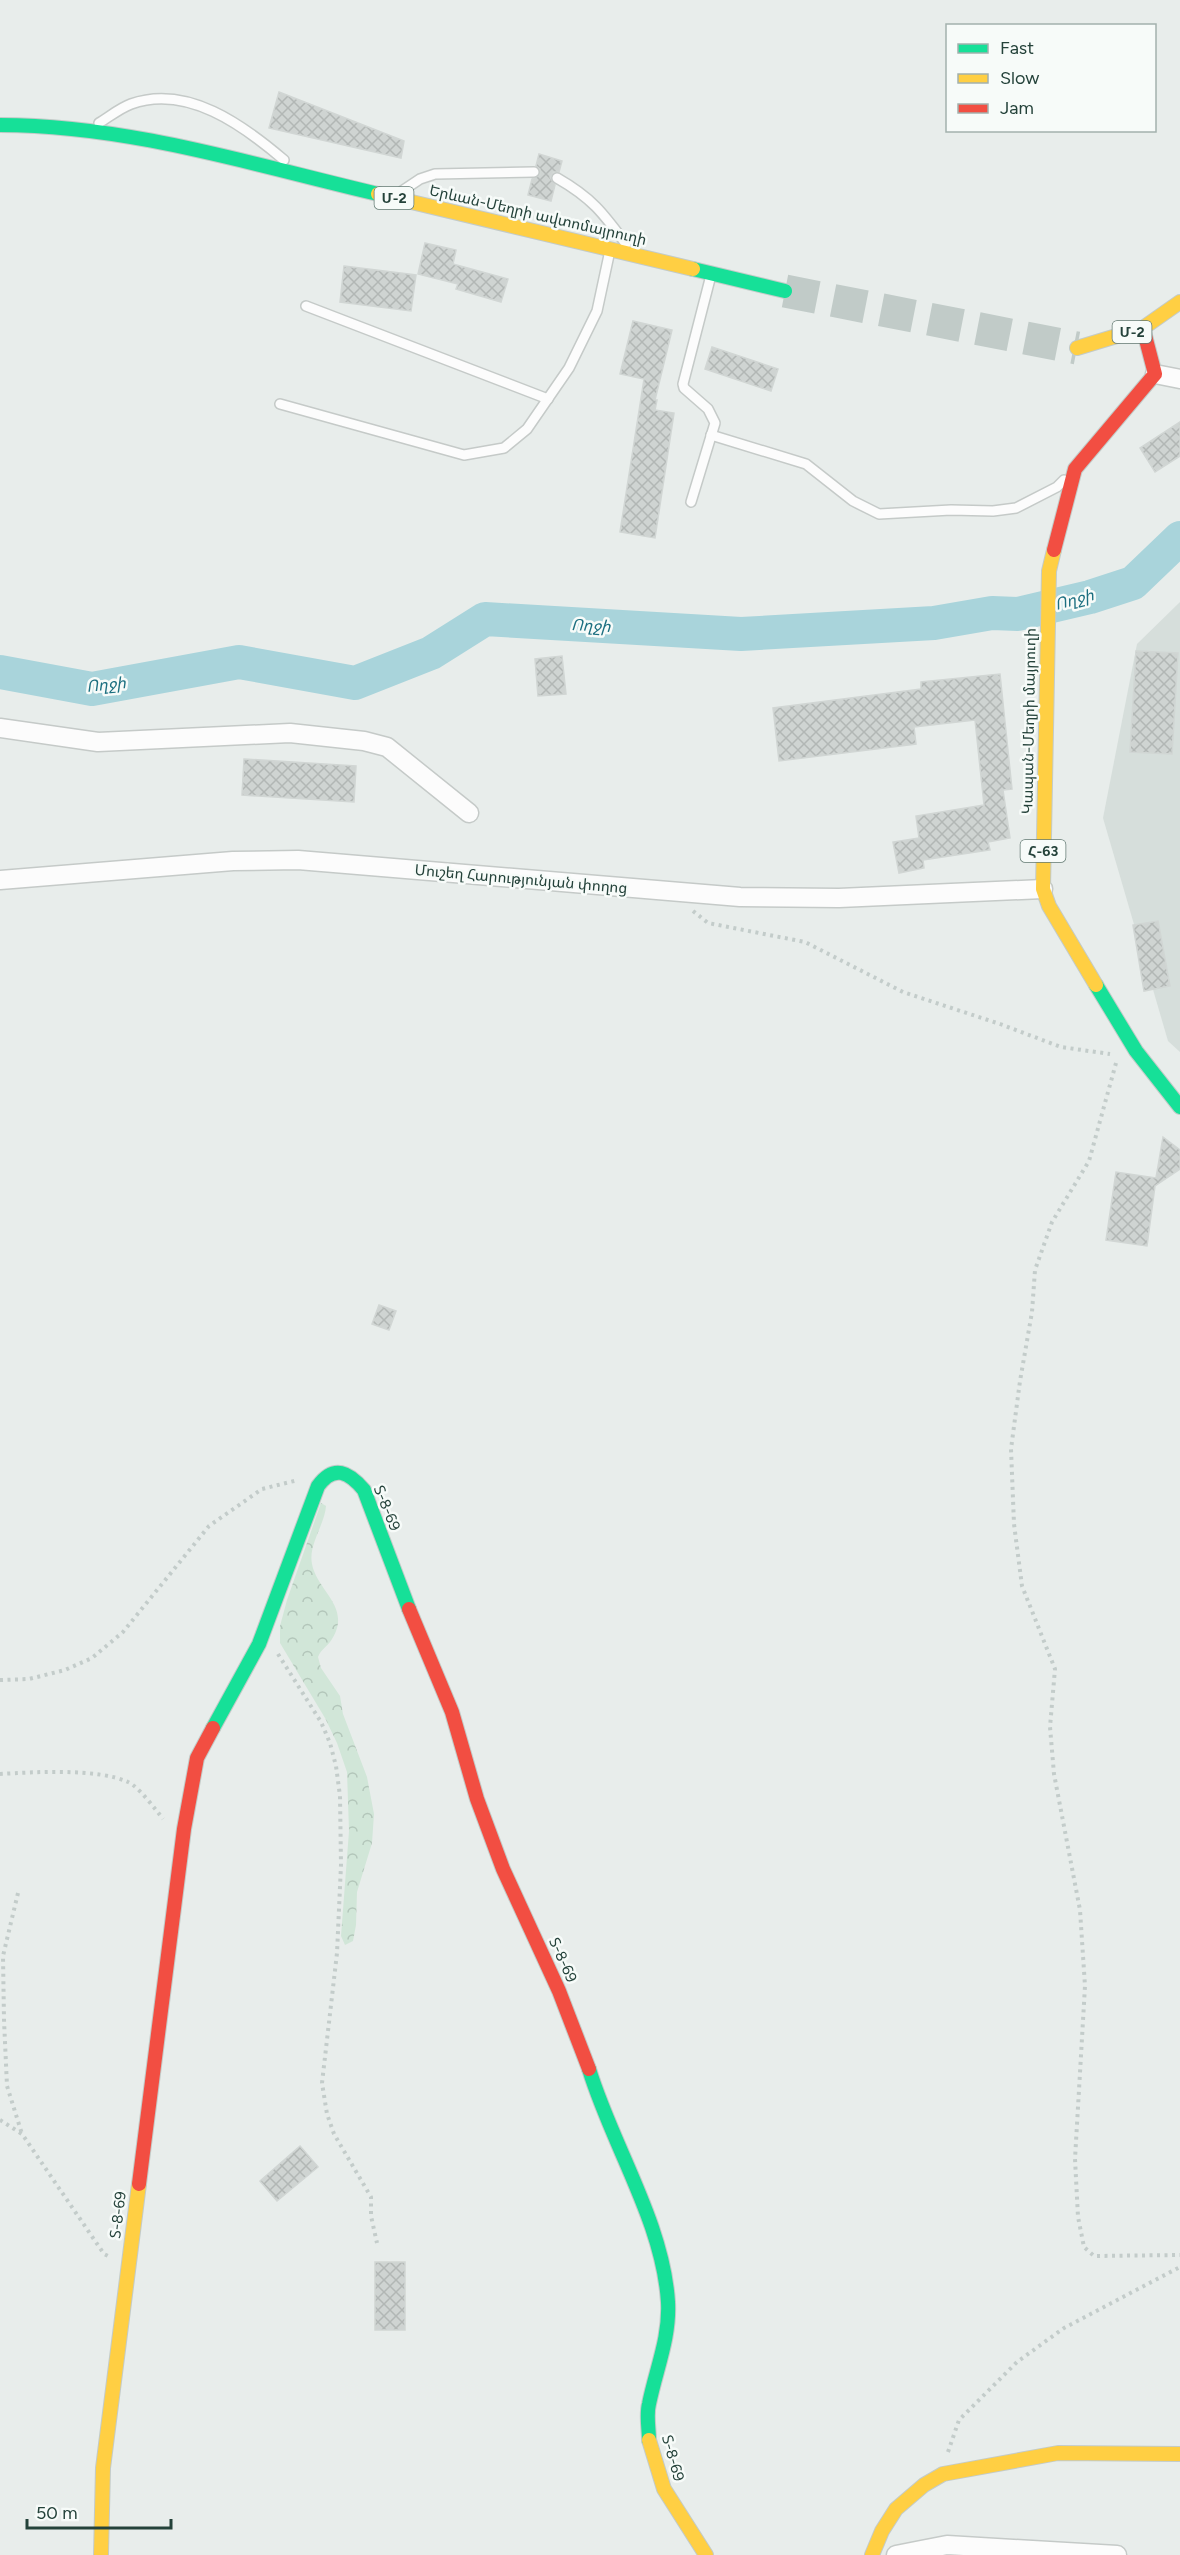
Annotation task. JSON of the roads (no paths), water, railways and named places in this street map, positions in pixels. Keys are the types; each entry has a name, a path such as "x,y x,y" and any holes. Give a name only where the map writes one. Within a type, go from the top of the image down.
{"main road":[{"name":"Երևան-Մեղրի ավտոմայրուղի","path":"0,125 40,125 142,138 785,291"},
{"name":"Մ-2","path":"1077,348 1143,328 1180,302"},
{"path":"1143,328 1155,374"},
{"name":"Կապան-Մեղրի մայրուղի","path":"1155,374 1075,469 1049,571 1043,889 1049,906 1136,1051 1180,1107"},
{"name":"Տ-8-69","path":"100,2555 103,2468 182,1843 197,1758 259,1644 318,1486 325,1476 336,1472 353,1477 364,1490 391,1566 452,1712 477,1800 503,1869 583,2049 599,2103 645,2211 660,2258 668,2301 667,2339 648,2406 649,2440 654,2464 664,2489 706,2555"},
{"path":"872,2555 882,2531 896,2509 924,2485 943,2474 1058,2453 1180,2454"}],"street":[{"path":"1155,374 1180,379"},
{"path":"0,728 98,742 290,733 364,741 387,747 470,813"},
{"name":"Մուշեղ Հարությունյան փողոց","path":"0,880 233,861 298,860 365,864 670,893 740,897 839,898 1043,889"},
{"path":"896,2555 947,2545 1117,2555"}],"lane":[{"path":"87,131 128,105 139,102 164,98 198,105 252,133 301,176"},
{"path":"392,198 420,179 435,174 534,172"},
{"path":"557,178 584,194 602,212 636,255"},
{"path":"280,404 464,455 504,448 526,429 569,368 597,311 610,249"},
{"path":"691,502 715,423 713,416 684,388 684,384 712,274"},
{"path":"306,306 548,399"},
{"path":"711,435 806,464 866,510 879,514 951,510 993,511 1016,508 1058,487 1075,469"}],"waterway":[{"name":"Ողջի","path":"0,672 92,689 239,662 355,683 431,653 485,619 741,634 934,623 992,613 1018,614 1090,597 1133,583 1180,538"}],"tunnel":[{"path":"785,291 1077,348"}]}
